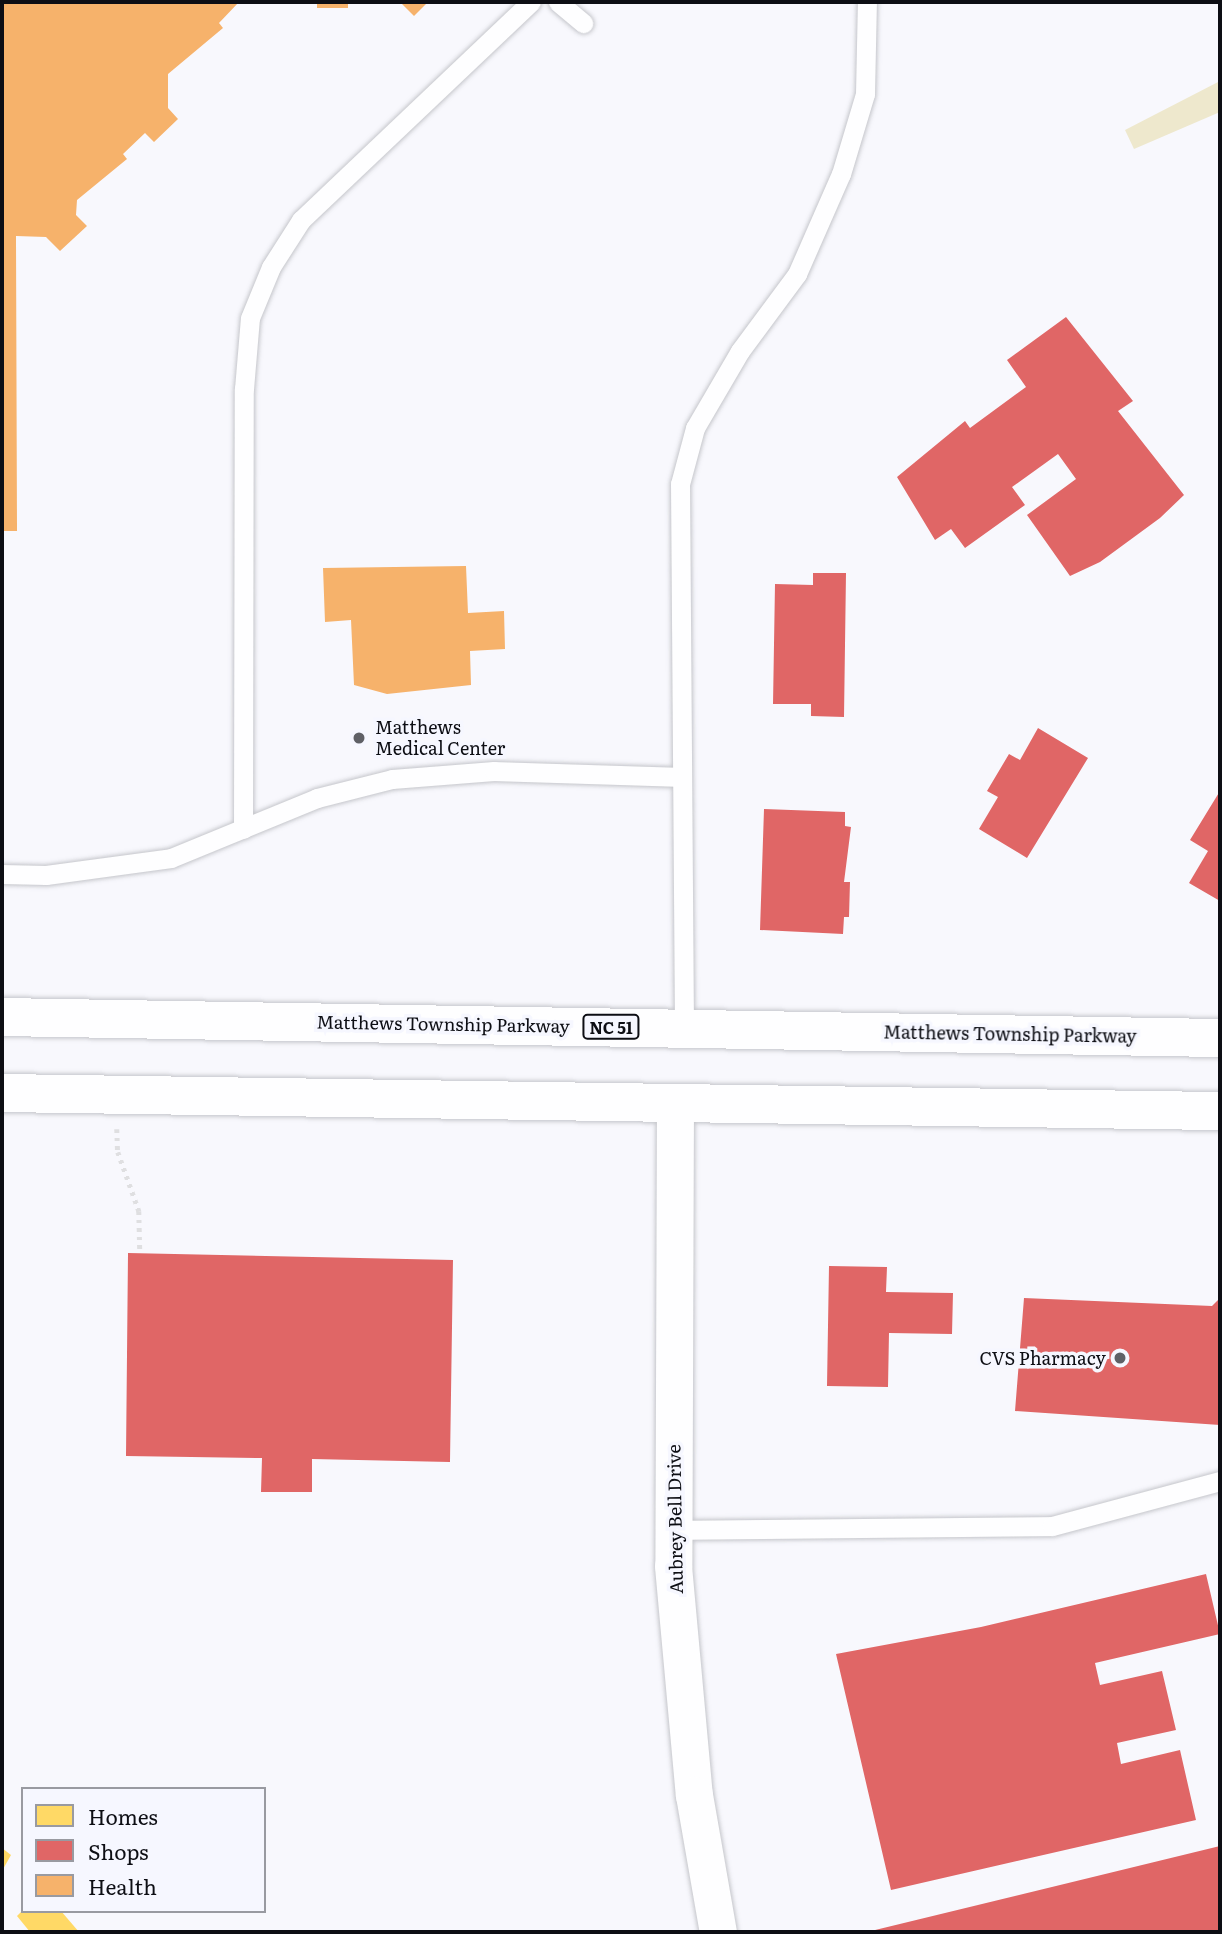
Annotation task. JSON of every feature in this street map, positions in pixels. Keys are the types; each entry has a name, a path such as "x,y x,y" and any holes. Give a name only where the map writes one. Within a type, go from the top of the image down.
{"main road":[{"name":"Matthews Township Parkway","path":"2,1017 1220,1038"},
{"path":"2,1093 1220,1111"}],"street":[{"name":"Aubrey Bell Drive","path":"675,1103 673,1530 694,1795 718,1932"}],"lane":[{"path":"243,829 244,389 250,318 271,267 301,220 531,2"},
{"path":"558,2 583,23"},
{"path":"684,1028 680,484 695,428 740,351 797,274 841,174 865,94 867,2"},
{"path":"2,874 46,875 172,858 317,798 392,779 494,771 682,777"},
{"path":"673,1530 1052,1526 1220,1481"}],"path":[{"path":"117,1128 118,1152 139,1211 140,1253"}],"shaded area":[{"path":"1220,81 1220,112 1134,149 1125,130"}],"building: Homes":[{"path":"2,1848 11,1855 2,1871"},
{"path":"21,1912 63,1913 79,1932 30,1932 17,1916"}],"building: Shops":[{"path":"1066,317 1133,401 1118,411 1184,495 1160,518 1100,562 1070,576 1027,515 1076,479 1058,454 1012,487 1025,505 965,548 951,529 935,540 897,477 965,421 970,428 1026,387 1007,360"},
{"path":"813,573 846,573 844,717 811,716 811,704 773,704 775,584 813,585"},
{"path":"1038,728 1088,758 1027,858 979,829 998,797 987,791 1009,754 1020,760"},
{"path":"1220,791 1220,901 1189,883 1208,851 1190,840"},
{"path":"764,809 845,812 845,826 851,827 844,882 850,882 849,917 844,917 843,934 760,930"},
{"path":"128,1253 453,1260 450,1462 312,1459 312,1492 261,1492 262,1458 126,1456"},
{"path":"829,1266 887,1267 886,1292 953,1293 952,1334 889,1333 888,1387 827,1386"},
{"name":"CVS Pharmacy","path":"1024,1298 1212,1306 1220,1298 1220,1425 1015,1411"},
{"path":"1206,1574 1220,1634 1095,1663 1100,1685 1162,1671 1176,1730 1117,1743 1121,1764 1180,1750 1196,1820 891,1890 836,1654 981,1627"},
{"path":"1220,1846 1220,1932 871,1932 871,1931"}],"building: Health":[{"path":"2,2 239,2 219,23 223,28 168,74 168,108 178,119 154,142 145,133 123,154 127,159 77,200 76,215 87,226 60,251 46,237 16,236 17,531 2,531"},
{"path":"317,2 348,2 348,8 317,8"},
{"path":"400,2 428,2 414,16"},
{"path":"466,566 468,613 504,611 505,649 470,651 471,685 387,694 354,685 351,620 325,622 323,568"}],"place":[{"name":"Matthews Medical Center","path":"359,738"},
{"name":"CVS Pharmacy","path":"1120,1358"}]}
